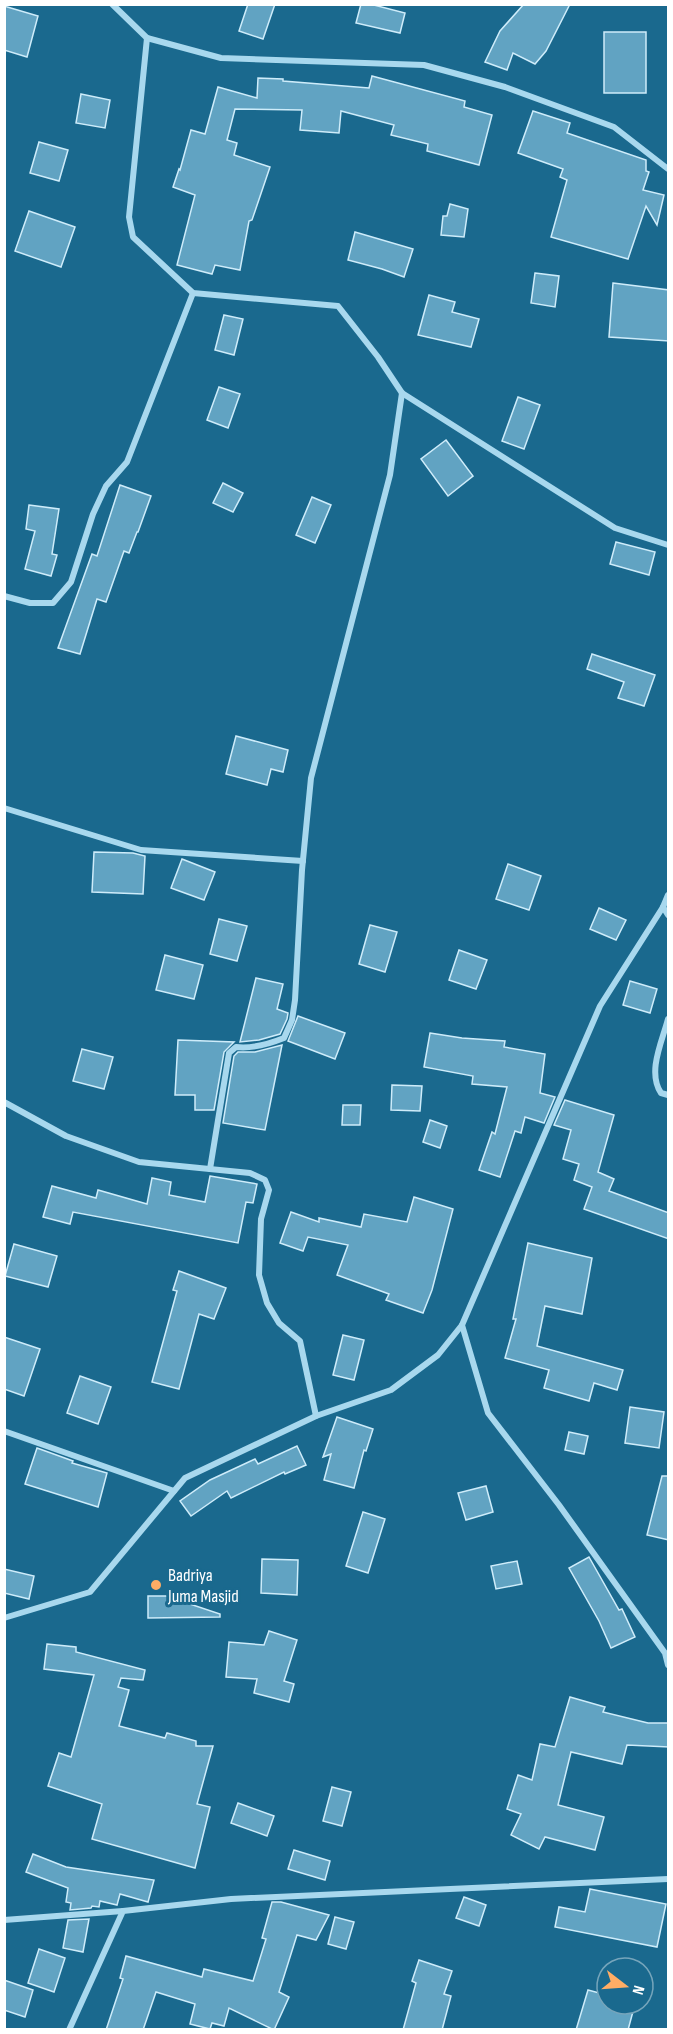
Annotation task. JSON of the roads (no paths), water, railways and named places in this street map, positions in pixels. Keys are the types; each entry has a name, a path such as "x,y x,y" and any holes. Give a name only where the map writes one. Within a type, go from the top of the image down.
{"street":[{"path":"112,4 147,38 221,58 424,65 505,87 614,127 669,169"},
{"path":"147,38 129,217 133,237 193,293 338,306 378,357 402,393 615,528 669,545"},
{"path":"4,596 30,603 53,603 71,582 106,486 127,462 193,293"},
{"path":"210,1169 228,1053 236,1047 246,1048 284,1038 292,1020 311,778 390,476 402,393"},
{"path":"4,808 141,849 303,861"},
{"path":"4,1618 90,1592 184,1478 316,1416 391,1390 438,1355 462,1325 600,1006 669,895"},
{"path":"663,907 669,915"},
{"path":"669,1019 655,1069 656,1085 662,1093 669,1095"},
{"path":"4,1102 66,1136 139,1162 250,1173 265,1180 269,1190 261,1219 259,1275 267,1303 279,1323 300,1341 316,1416"},
{"path":"462,1325 488,1413 566,1514 665,1653 669,1665"},
{"path":"4,1431 174,1491"},
{"path":"4,1920 123,1911 231,1899 669,1879"},
{"path":"69,2030 123,1911"}],"place":[{"name":"Badriya Juma Masjid","path":"156,1585"}]}
